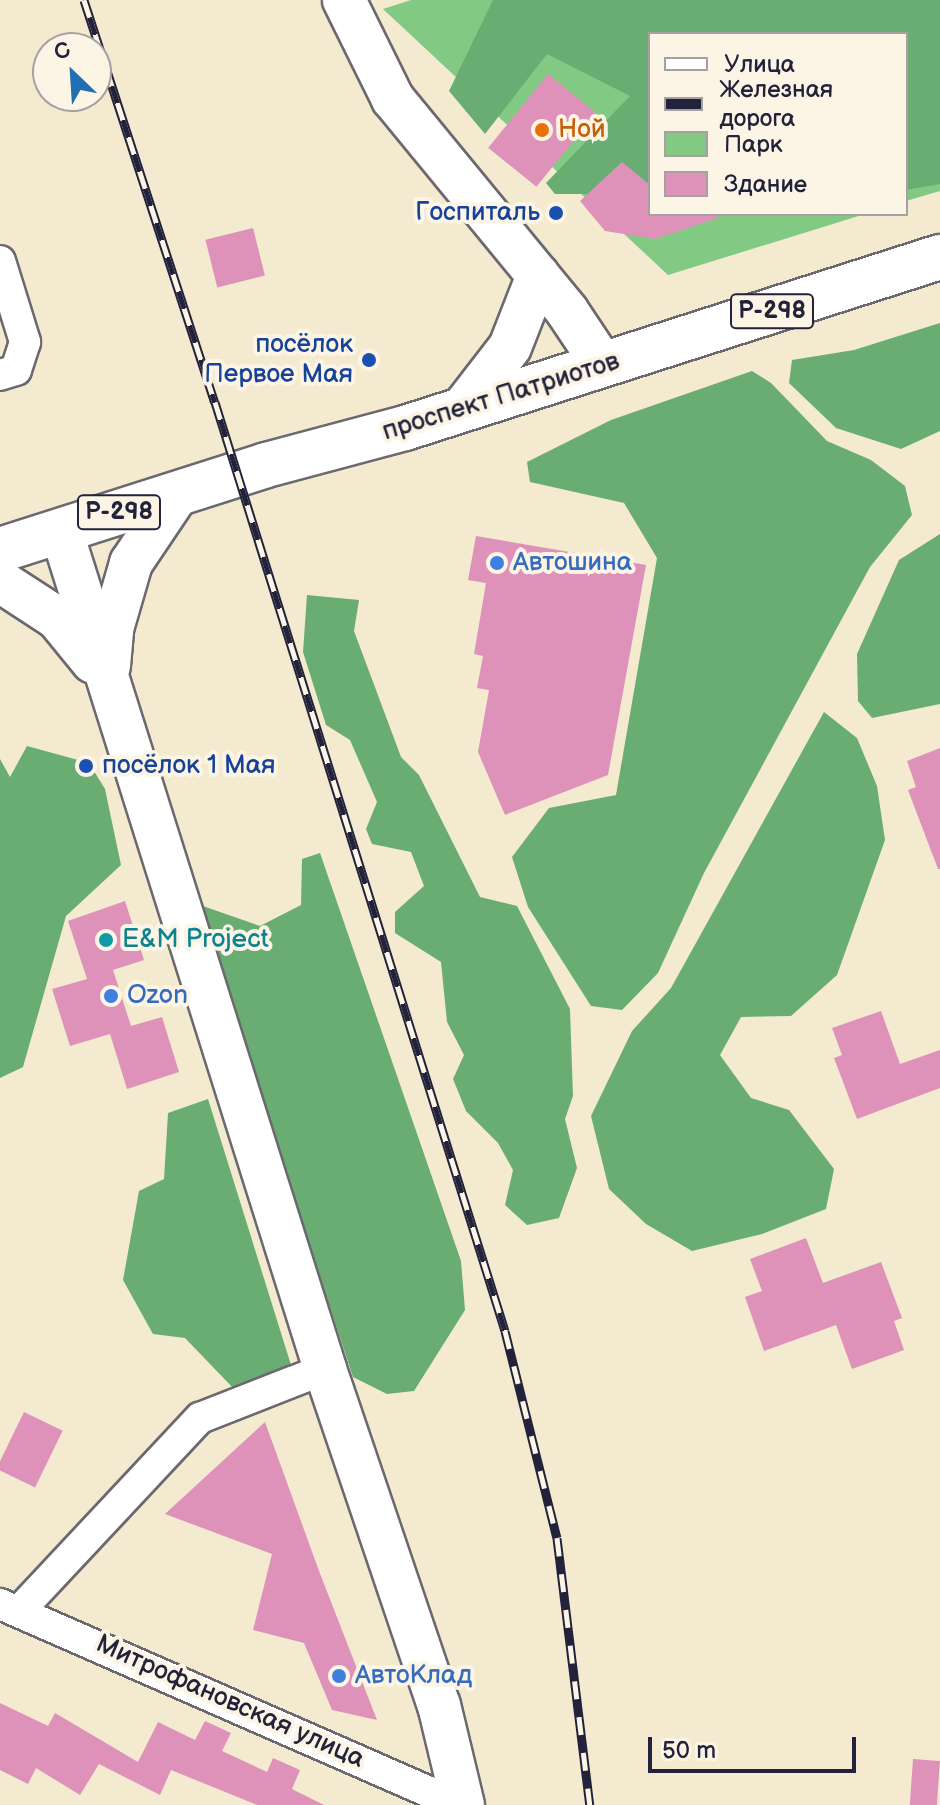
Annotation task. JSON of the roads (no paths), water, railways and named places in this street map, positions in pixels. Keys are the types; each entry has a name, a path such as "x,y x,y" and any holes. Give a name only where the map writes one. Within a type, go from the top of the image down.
{"highway":[{"name":"проспект Патриотов","path":"61,530 462,409 940,257"},
{"name":"Р-298","path":"0,550 61,530"}],"street":[{"path":"344,0 393,99 538,275 603,365"},
{"path":"0,261 25,342 16,370 0,375"},
{"path":"462,409 510,347 538,275"},
{"path":"108,683 119,593 131,563 178,493"},
{"path":"61,530 325,1369 439,1705 461,1805"},
{"path":"0,581 57,618 108,683"},
{"path":"11,1606 200,1418 325,1369"},
{"name":"Митрофановская улица","path":"11,1606 461,1805"}],"railway":[{"path":"84,0 215,402 505,1331 557,1538 590,1805"}],"place":[{"name":"Ной","path":"542,130"},
{"name":"Госпиталь","path":"556,213"},
{"name":"посёлок Первое Мая","path":"369,360"},
{"name":"Автошина","path":"497,563"},
{"name":"посёлок 1 Мая","path":"86,766"},
{"name":"E&M Project","path":"106,940"},
{"name":"Ozon","path":"111,996"},
{"name":"АвтоКлад","path":"339,1676"}]}
